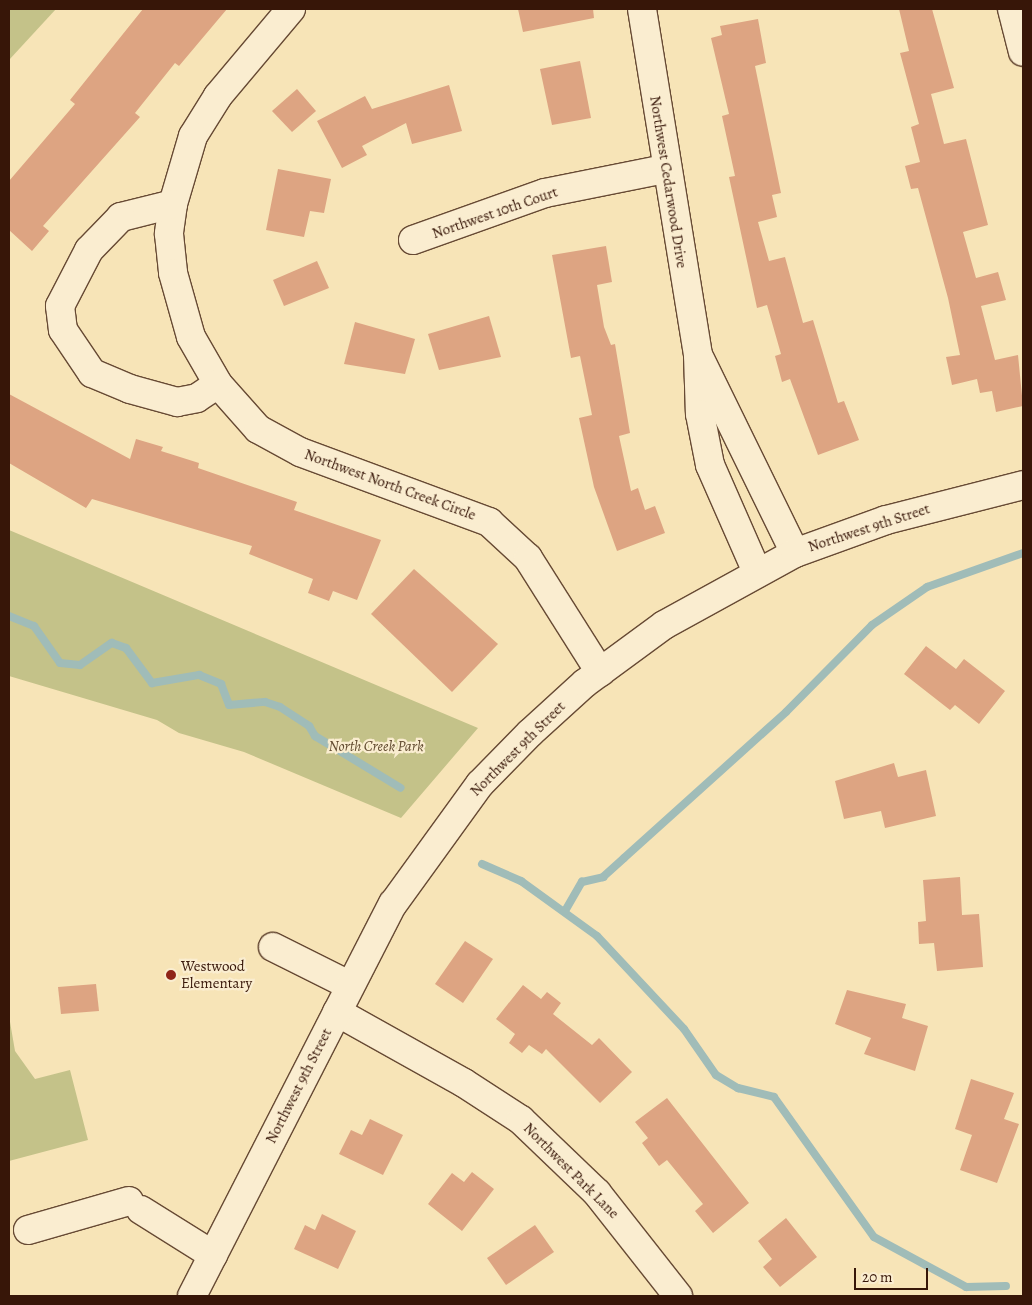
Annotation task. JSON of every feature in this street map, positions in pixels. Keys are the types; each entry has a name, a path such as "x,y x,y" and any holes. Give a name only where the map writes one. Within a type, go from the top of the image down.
{"street":[{"name":"Northwest North Creek Circle","path":"291,9 213,104 193,136 172,204 171,253 182,313 218,384 258,429 300,452 489,522 528,558 600,672"},
{"name":"Northwest Cedarwood Drive","path":"642,9 666,169 698,355 700,414 710,465 757,572"},
{"path":"1012,9 1023,52"},
{"name":"Northwest 10th Court","path":"413,240 545,193 666,169"},
{"path":"172,204 122,218 89,250 60,306 63,330 92,373 130,389 177,402 196,398 218,384"},
{"name":"Northwest Cedarwood Drive","path":"698,355 795,553"},
{"name":"Northwest 9th Street","path":"192,1296 349,986 393,904 480,784 530,733 600,672 664,624 757,572 795,553 886,520 1023,485"},
{"path":"273,947 349,986"},
{"name":"Northwest Park Lane","path":"337,1012 464,1083 521,1120 597,1193 678,1296"},
{"path":"28,1230 135,1205 213,1255"}],"green space":[{"path":"9,9 56,9 9,60"},
{"name":"North Creek Park","path":"9,530 478,728 401,818 244,752 179,733 157,720 9,676"},
{"path":"9,1016 15,1051 35,1079 70,1070 88,1140 9,1161"}],"building":[{"path":"143,9 227,9 179,66 175,63 135,113 140,117 43,226 49,231 32,251 9,230 9,181 75,104 70,100"},
{"path":"518,9 593,9 594,18 523,32"},
{"path":"899,9 932,9 954,88 931,94 944,144 966,139 988,225 963,232 976,278 998,272 1006,300 981,306 995,360 1018,355 1023,406 996,412 992,391 980,393 977,379 952,385 946,357 960,355 948,298 918,188 911,189 905,166 920,162 911,127 919,124 900,53 909,51"},
{"path":"758,19 766,63 755,66 781,193 772,195 777,217 758,222 769,261 785,257 803,323 813,320 838,403 844,401 859,440 818,455 790,379 782,382 775,356 781,354 767,305 757,308 729,177 735,176 722,116 729,114 711,38 722,35 720,26"},
{"path":"580,61 591,118 552,125 540,69"},
{"path":"449,85 462,131 412,144 406,123 362,146 367,155 342,168 317,121 365,96 372,109"},
{"path":"297,89 316,111 292,132 272,111"},
{"path":"278,169 331,179 324,213 310,211 304,237 266,230"},
{"path":"606,246 612,282 597,285 604,327 611,345 615,344 630,433 619,436 631,491 638,488 645,510 655,506 665,533 617,551 594,487 579,418 592,415 580,356 571,358 552,255"},
{"path":"317,261 329,288 284,306 273,280"},
{"path":"489,316 501,357 439,370 428,334"},
{"path":"355,322 415,339 405,374 344,364"},
{"path":"9,394 130,459 136,439 163,447 161,451 199,463 198,468 297,502 294,510 381,540 357,600 333,591 329,601 308,593 313,579 249,554 252,546 92,499 86,508 9,463"},
{"path":"414,569 498,644 452,692 371,614"},
{"path":"926,646 956,669 964,659 1005,691 979,724 955,705 950,710 904,674"},
{"path":"894,763 898,777 926,770 936,816 885,828 881,811 844,819 835,781"},
{"path":"960,877 962,915 979,914 983,967 937,971 934,943 919,944 918,922 926,921 923,880"},
{"path":"465,941 493,959 463,1003 435,984"},
{"path":"96,984 99,1011 61,1014 58,987"},
{"path":"523,985 541,999 547,992 561,1003 553,1014 592,1045 599,1038 632,1072 600,1103 546,1049 542,1054 529,1045 522,1053 509,1043 515,1034 496,1019"},
{"path":"847,990 906,1004 902,1018 928,1026 915,1071 864,1054 871,1038 835,1024"},
{"path":"971,1079 1014,1093 1004,1119 1019,1124 997,1183 960,1170 972,1135 955,1129"},
{"path":"667,1098 749,1203 713,1233 695,1211 703,1204 667,1160 659,1166 642,1143 648,1138 635,1122"},
{"path":"370,1119 403,1135 383,1175 339,1154 351,1130 362,1135"},
{"path":"472,1172 494,1189 462,1231 428,1204 452,1173 464,1182"},
{"path":"322,1214 356,1231 338,1269 294,1249 305,1225 315,1230"},
{"path":"786,1218 817,1257 780,1287 763,1267 772,1259 758,1241"},
{"path":"535,1225 554,1252 506,1285 487,1258"}],"waterway":[{"path":"565,911 582,882 603,877 786,712 872,625 927,587 1023,553"},
{"path":"9,616 34,626 60,663 80,665 112,643 126,648 152,683 199,675 221,684 229,705 265,702 280,707 309,726 315,736 401,788"},
{"path":"482,864 521,881 597,936 684,1029 716,1075 738,1088 774,1097 874,1237 966,1287 1006,1286"}],"place":[{"name":"Westwood Elementary","path":"171,975"}]}
